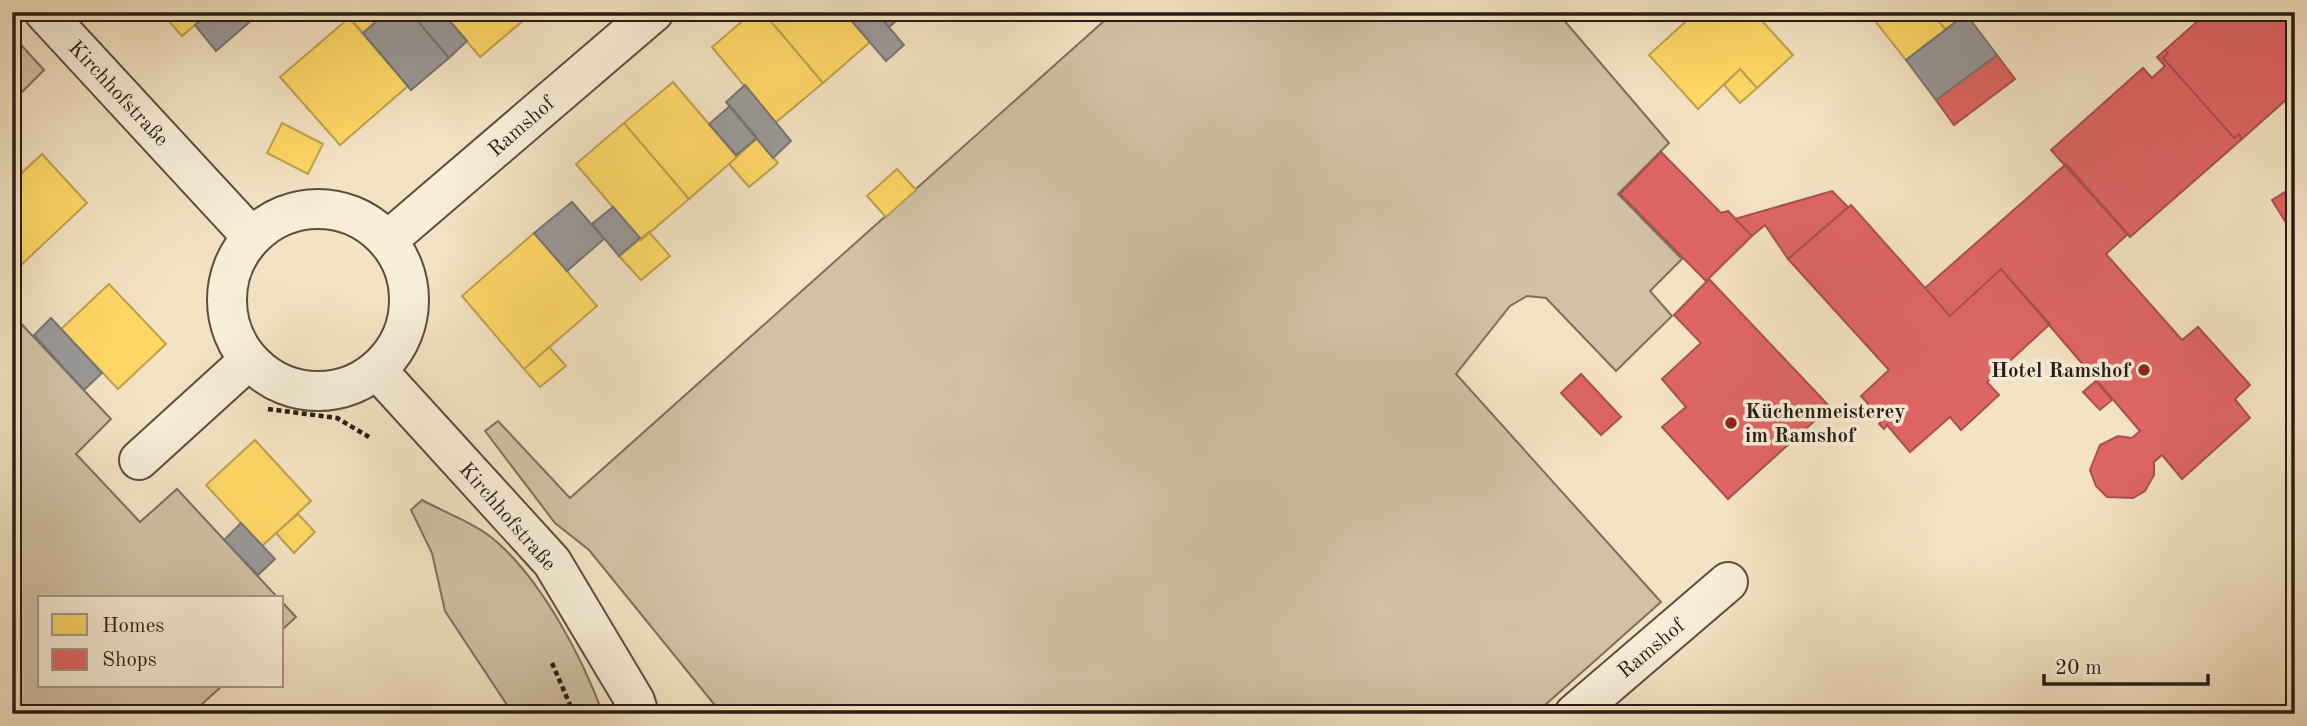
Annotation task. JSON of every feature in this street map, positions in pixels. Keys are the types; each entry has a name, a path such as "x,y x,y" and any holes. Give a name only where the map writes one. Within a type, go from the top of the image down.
{"street":[{"name":"Kirchhofstraße","path":"44,12 251,236"},
{"name":"Ramshof","path":"388,240 654,12"},
{"path":"305,209 336,210 364,220 388,240 403,265 410,293 407,321 396,349 377,370 342,388 317,392 291,387 268,377 238,370 234,337 227,311 227,284 236,258 251,236 276,218 305,209"},
{"path":"139,460 238,370"},
{"name":"Kirchhofstraße","path":"377,370 552,562 635,701 639,714"},
{"name":"Ramshof","path":"1574,714 1728,582"}],"path":[{"path":"238,370 252,406 337,418 372,439"},
{"path":"547,652 574,714"}],"shaded area":[{"path":"1114,12 1557,12 1669,143 1618,194 1682,259 1650,291 1672,316 1616,371 1546,298 1527,296 1510,306 1456,374 1661,602 1535,714 722,714 589,550 555,523 485,431 498,421 570,498"},
{"path":"12,35 44,70 12,102"},
{"path":"12,314 111,419 76,454 140,522 177,489 276,596 38,596 38,688 220,688 191,714 27,714 12,698"},
{"path":"422,500 480,530 514,559 559,622 584,669 603,714 513,714 445,611 432,553 411,510"},
{"path":"284,604 296,617 284,628"}],"building: Homes":[{"path":"161,12 210,12 182,36"},
{"path":"345,12 387,12 363,33"},
{"path":"442,12 529,12 531,14 480,57"},
{"path":"753,12 763,12 823,83 775,123 712,47"},
{"path":"763,12 844,12 870,42 823,83"},
{"path":"1696,12 1754,12 1793,55 1757,88 1740,69 1698,109 1649,55"},
{"path":"1868,12 1931,12 1946,30 1906,60"},
{"path":"1931,12 1969,12 1946,30"},
{"path":"349,18 408,86 340,145 280,77"},
{"path":"1740,69 1757,88 1740,103 1724,85"},
{"path":"673,82 737,157 689,199 624,123"},
{"path":"282,123 323,144 308,174 267,153"},
{"path":"624,123 689,199 641,240 576,164"},
{"path":"757,138 778,163 749,187 729,164"},
{"path":"42,154 87,203 20,266 12,258 12,182"},
{"path":"897,169 916,190 886,217 867,196"},
{"path":"649,232 670,256 641,280 619,256"},
{"path":"534,233 597,306 524,369 462,296"},
{"path":"12,258 20,266 12,273"},
{"path":"109,284 166,344 118,389 61,329"},
{"path":"549,347 566,366 540,387 524,369"},
{"path":"255,440 311,501 262,546 206,485"},
{"path":"298,514 315,532 294,553 276,533"}],"building: Shops":[{"path":"2208,12 2280,12 2295,29 2295,92 2242,139 2239,134 2234,138 2163,58 2168,53 2165,50"},
{"path":"2165,50 2168,53 2163,58 2234,138 2239,134 2242,139 2130,237 2051,150 2143,68 2152,78 2165,66 2157,57"},
{"path":"1997,55 2015,79 1954,125 1936,100"},
{"path":"1661,152 1721,213 1728,211 1752,236 1706,281 1620,194"},
{"path":"2066,164 2128,234 2106,254 2182,340 2198,327 2250,385 2235,399 2250,418 2182,479 2162,455 2154,462 2154,475 2145,491 2133,498 2107,497 2096,486 2090,470 2100,445 2118,436 2132,438 2140,431 2001,269 1950,316 1925,288"},
{"path":"2295,186 2295,237 2272,200"},
{"path":"1832,191 1848,207 1788,259 1765,225 1752,236 1735,219"},
{"path":"1851,205 1950,316 2001,269 2050,324 1987,382 1999,395 1961,430 1950,417 1910,452 1887,425 1884,429 1879,424 1882,420 1861,396 1889,370 1788,259"},
{"path":"1709,279 1830,407 1728,499 1662,427 1686,407 1662,379 1701,343 1674,315"},
{"path":"1581,374 1621,417 1601,435 1561,393"},
{"path":"2096,381 2112,400 2100,410 2083,392"}],"building: Industry":[{"path":"210,12 261,12 216,51 195,25"},
{"path":"387,12 410,12 449,58 411,90 363,33"},
{"path":"410,12 442,12 467,41 449,58"},
{"path":"844,12 876,12 904,45 886,61"},
{"path":"876,12 906,12 889,27"},
{"path":"1966,14 1997,55 1936,100 1906,60"},
{"path":"745,85 791,141 773,158 726,102"},
{"path":"730,106 757,138 736,155 709,124"},
{"path":"572,202 604,239 567,271 534,233"},
{"path":"613,207 640,238 619,256 592,224"},
{"path":"51,318 102,373 84,390 34,335"},
{"path":"241,523 275,559 258,575 224,540"}],"place":[{"name":"Hotel Ramshof","path":"2144,370"},
{"name":"Küchenmeisterey im Ramshof","path":"1731,423"}]}
